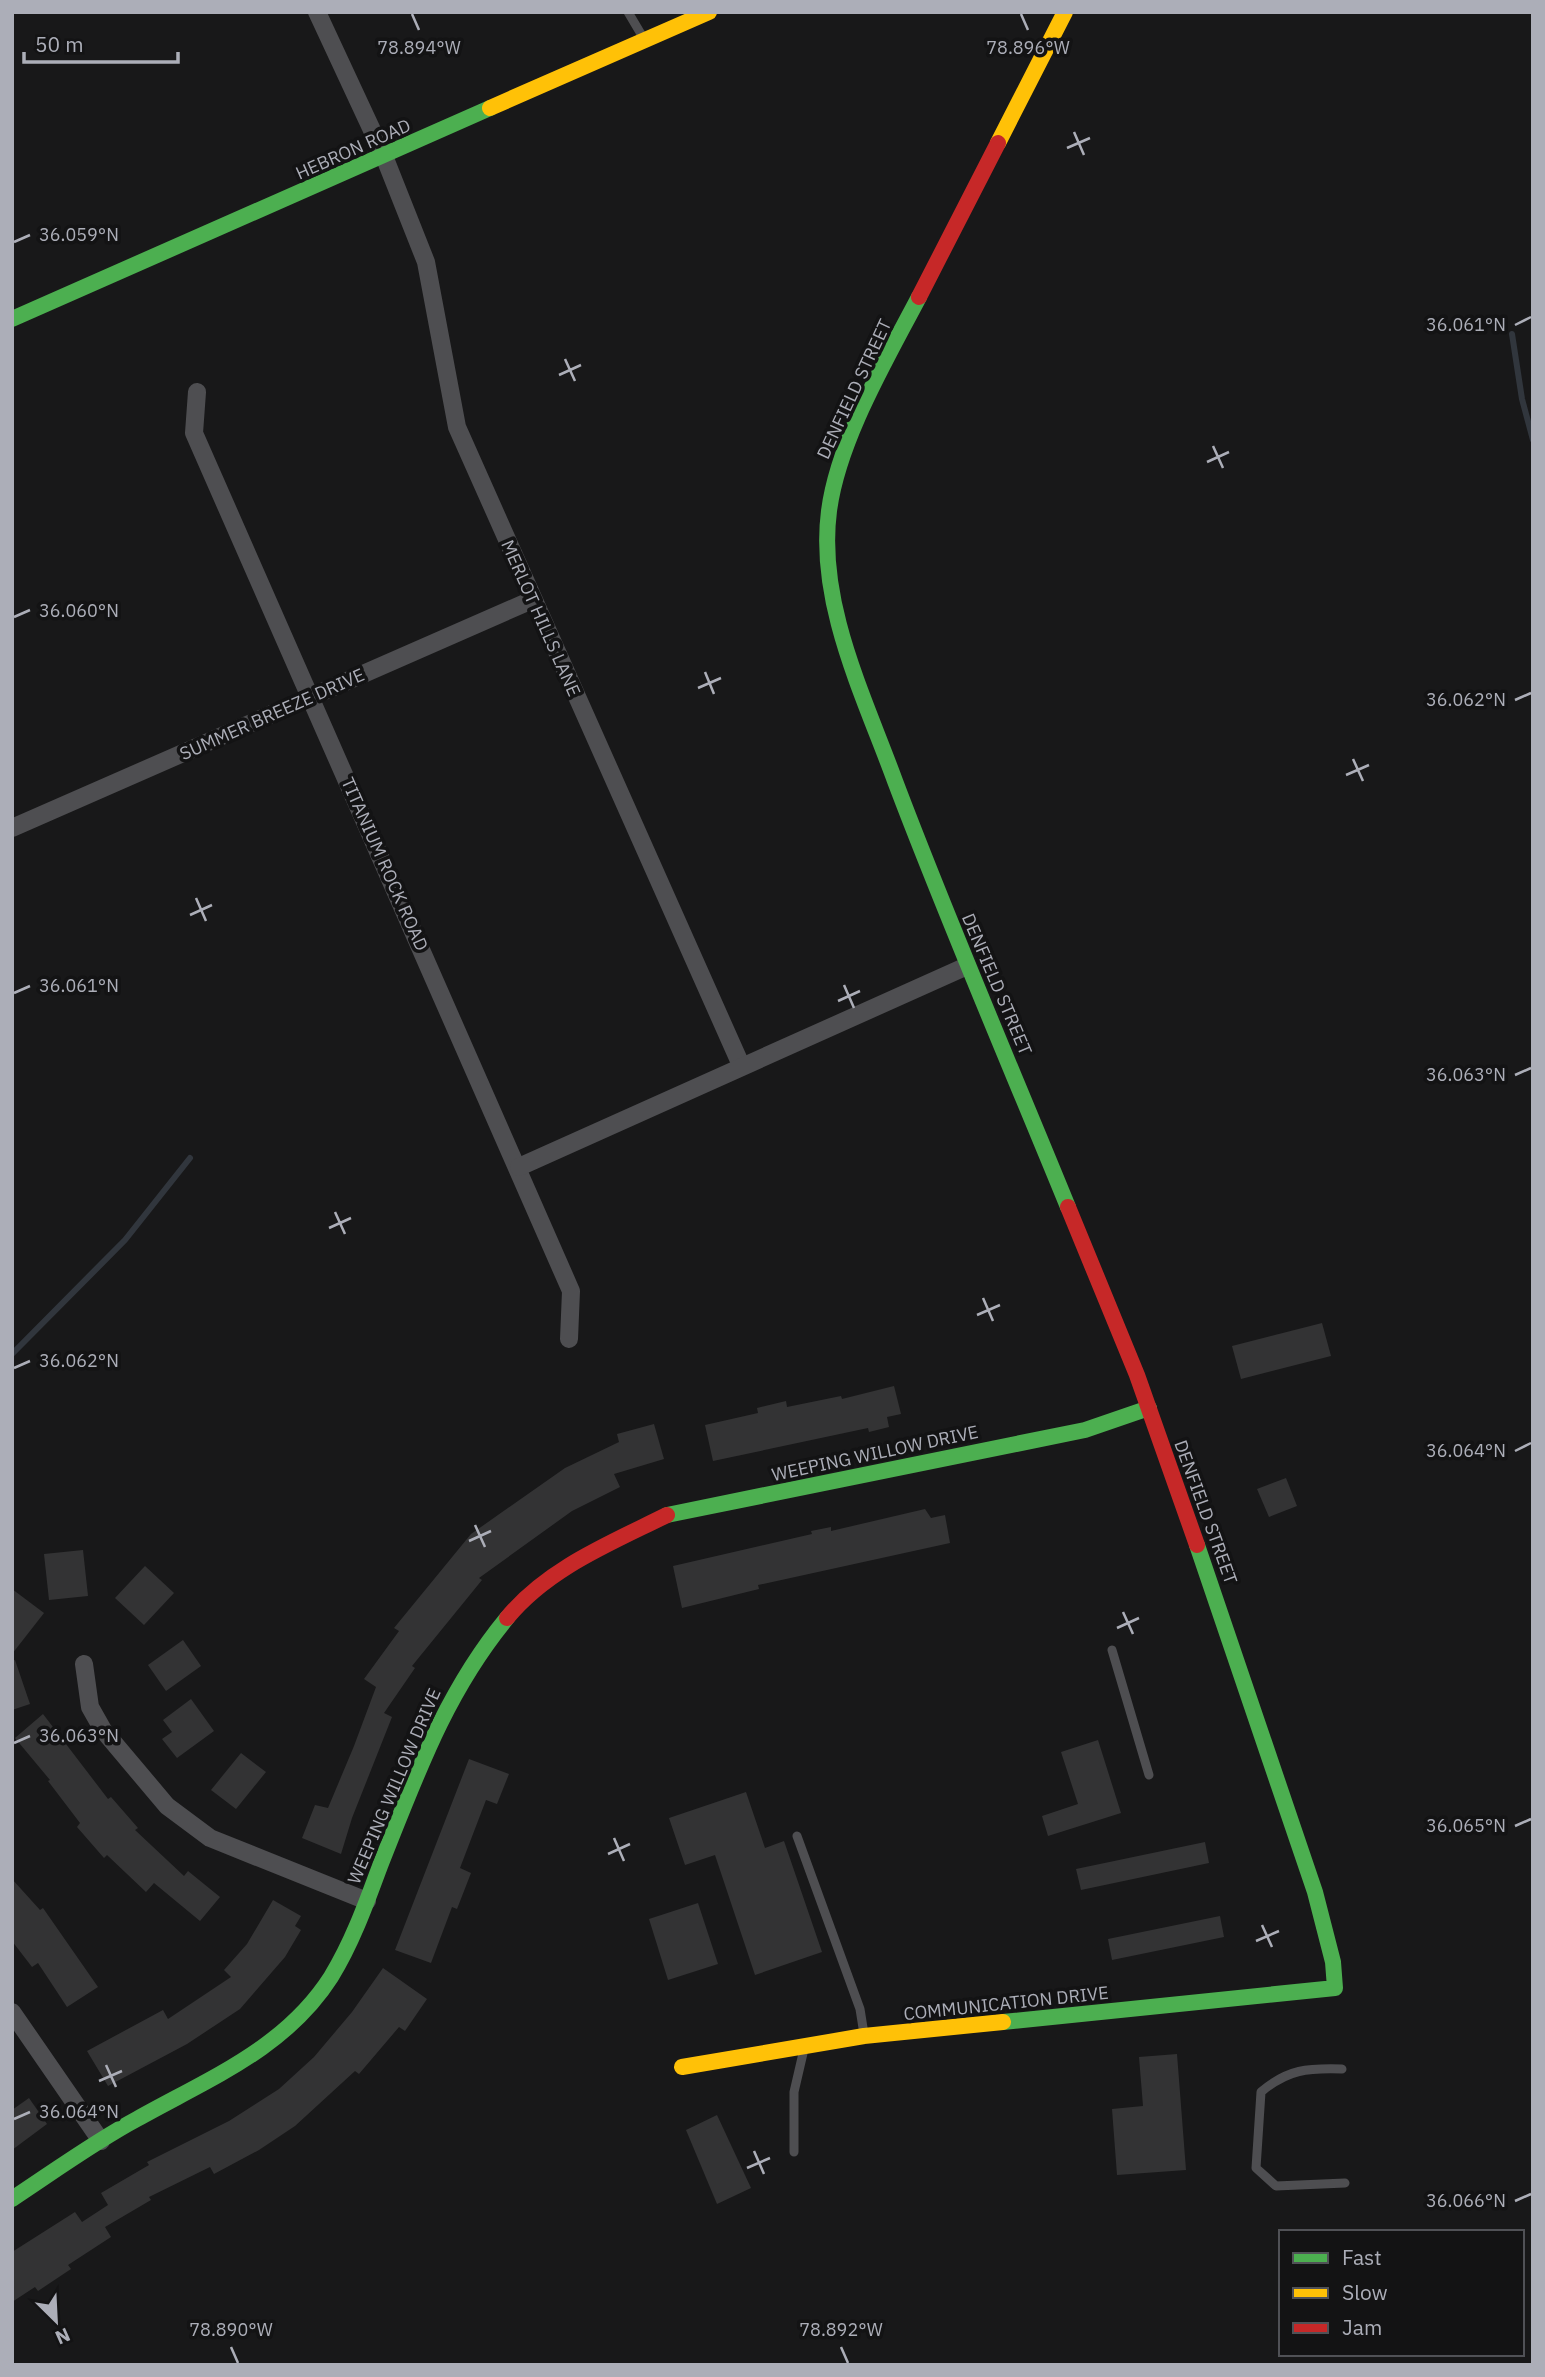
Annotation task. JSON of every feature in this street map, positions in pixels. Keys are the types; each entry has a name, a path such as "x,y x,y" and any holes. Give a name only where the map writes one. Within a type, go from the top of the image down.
{"street":[{"name":"MERLOT HILLS LANE","path":"317,12 384,156 426,262 457,427 741,1065"},
{"name":"HEBRON ROAD","path":"12,319 709,12"},
{"name":"DENFIELD STREET","path":"1065,12 872,388 836,477 829,512 827,566 847,652 882,750 967,966 1030,1112 1149,1408 1250,1695 1315,1892 1333,1962 1335,1988"},
{"name":"TITANIUM ROCK ROAD","path":"197,392 194,433 519,1167 571,1291 569,1339"},
{"name":"SUMMER BREEZE DRIVE","path":"12,828 532,600"},
{"path":"519,1167 741,1065 967,966"},
{"name":"WEEPING WILLOW DRIVE","path":"12,2199 101,2141 236,2066 264,2048 293,2022 330,1978 367,1901 430,1741 477,1654 514,1609 581,1558 668,1515 1085,1430 1149,1408"},
{"path":"85,1664 90,1707 103,1730 167,1806 210,1838 367,1901"},
{"name":"COMMUNICATION DRIVE","path":"682,2067 864,2036 1335,1988"},
{"path":"12,2012 101,2141"}],"lane":[{"path":"628,12 645,41"},
{"path":"1112,1650 1149,1775"},
{"path":"797,1836 860,2009 864,2036"},
{"path":"794,2152 794,2092 805,2047"},
{"path":"1342,2069 1316,2068 1282,2075 1261,2091 1256,2168 1276,2186 1345,2183"}],"building":[{"path":"1322,1323 1331,1356 1241,1379 1232,1346"},
{"path":"894,1386 901,1414 887,1417 889,1427 869,1432 868,1428 713,1461 705,1425 758,1413 757,1408 786,1401 787,1407 841,1396 842,1399"},
{"path":"654,1424 664,1459 614,1474 620,1487 572,1511 479,1578 482,1580 412,1666 415,1668 384,1713 392,1717 352,1818 341,1854 302,1838 315,1805 328,1808 354,1746 376,1687 364,1679 399,1631 394,1628 471,1534 565,1468 619,1442 617,1434"},
{"path":"1286,1478 1297,1506 1269,1517 1257,1489"},
{"path":"925,1509 931,1518 945,1515 950,1543 758,1585 759,1589 682,1608 673,1566 812,1534 811,1531 831,1527 831,1531"},
{"path":"83,1550 88,1596 49,1600 44,1554"},
{"path":"145,1566 174,1593 144,1625 115,1598"},
{"path":"12,1589 44,1613 12,1654"},
{"path":"183,1640 201,1666 166,1691 148,1665"},
{"path":"15,1660 30,1704 12,1710 12,1661"},
{"path":"191,1699 214,1731 177,1758 162,1739 172,1732 163,1720"},
{"path":"43,1714 108,1799 111,1797 138,1828 135,1830 184,1876 188,1871 220,1897 200,1921 154,1883 146,1892 107,1855 104,1858 77,1827 80,1823 48,1781 50,1780 15,1738"},
{"path":"1098,1740 1121,1813 1048,1836 1042,1816 1078,1804 1061,1752"},
{"path":"241,1753 266,1772 236,1809 211,1790"},
{"path":"469,1759 509,1774 497,1804 486,1800 460,1868 471,1873 457,1909 452,1907 431,1963 395,1950"},
{"path":"746,1792 765,1848 784,1841 822,1952 755,1975 715,1855 685,1865 669,1818"},
{"path":"1205,1842 1209,1863 1081,1890 1076,1869"},
{"path":"12,1879 40,1910 43,1908 98,1987 67,2007 38,1963 32,1967 12,1941"},
{"path":"273,1900 301,1916 295,1926 301,1930 285,1957 240,2009 187,2044 108,2086 87,2051 163,2010 168,2019 231,1977 224,1970 247,1944"},
{"path":"698,1903 718,1964 668,1980 649,1919"},
{"path":"1220,1916 1224,1937 1112,1960 1108,1939"},
{"path":"383,1968 427,1999 405,2031 399,2027 359,2074 355,2071 295,2126 259,2150 214,2174 210,2167 149,2197 151,2200 105,2227 111,2237 68,2265 71,2269 38,2291 35,2287 12,2302 12,2252 75,2212 82,2222 108,2205 101,2193 149,2165 147,2162 229,2121 279,2089 314,2057 352,2012"},
{"path":"1177,2054 1186,2170 1117,2175 1112,2109 1143,2106 1139,2057"},
{"path":"29,2098 47,2124 12,2150 12,2110"},
{"path":"717,2115 751,2188 717,2204 686,2130"}],"waterway":[{"path":"1512,334 1522,399 1533,440"},
{"path":"12,1354 125,1240 190,1158"}],"traffic: fast":[{"path":"12,319 490,108"},
{"path":"919,297 865,401 842,457 829,511 827,546 830,580 836,614 857,682 937,888 1068,1207"},
{"path":"667,1515 1085,1430 1149,1408"},
{"path":"1003,2022 1335,1988 1333,1962 1315,1892 1197,1545"},
{"path":"12,2199 105,2137 243,2060 291,2024 312,2002 331,1977 352,1937 420,1768 449,1706 485,1646 507,1618"}],"traffic: slow":[{"path":"490,108 709,12"},
{"path":"998,143 1065,12"},
{"path":"682,2067 864,2036 1003,2022"}],"traffic: jam":[{"path":"919,297 998,143"},
{"path":"1068,1207 1137,1375 1197,1545"},
{"path":"507,1618 541,1585 581,1558 667,1515"}]}
